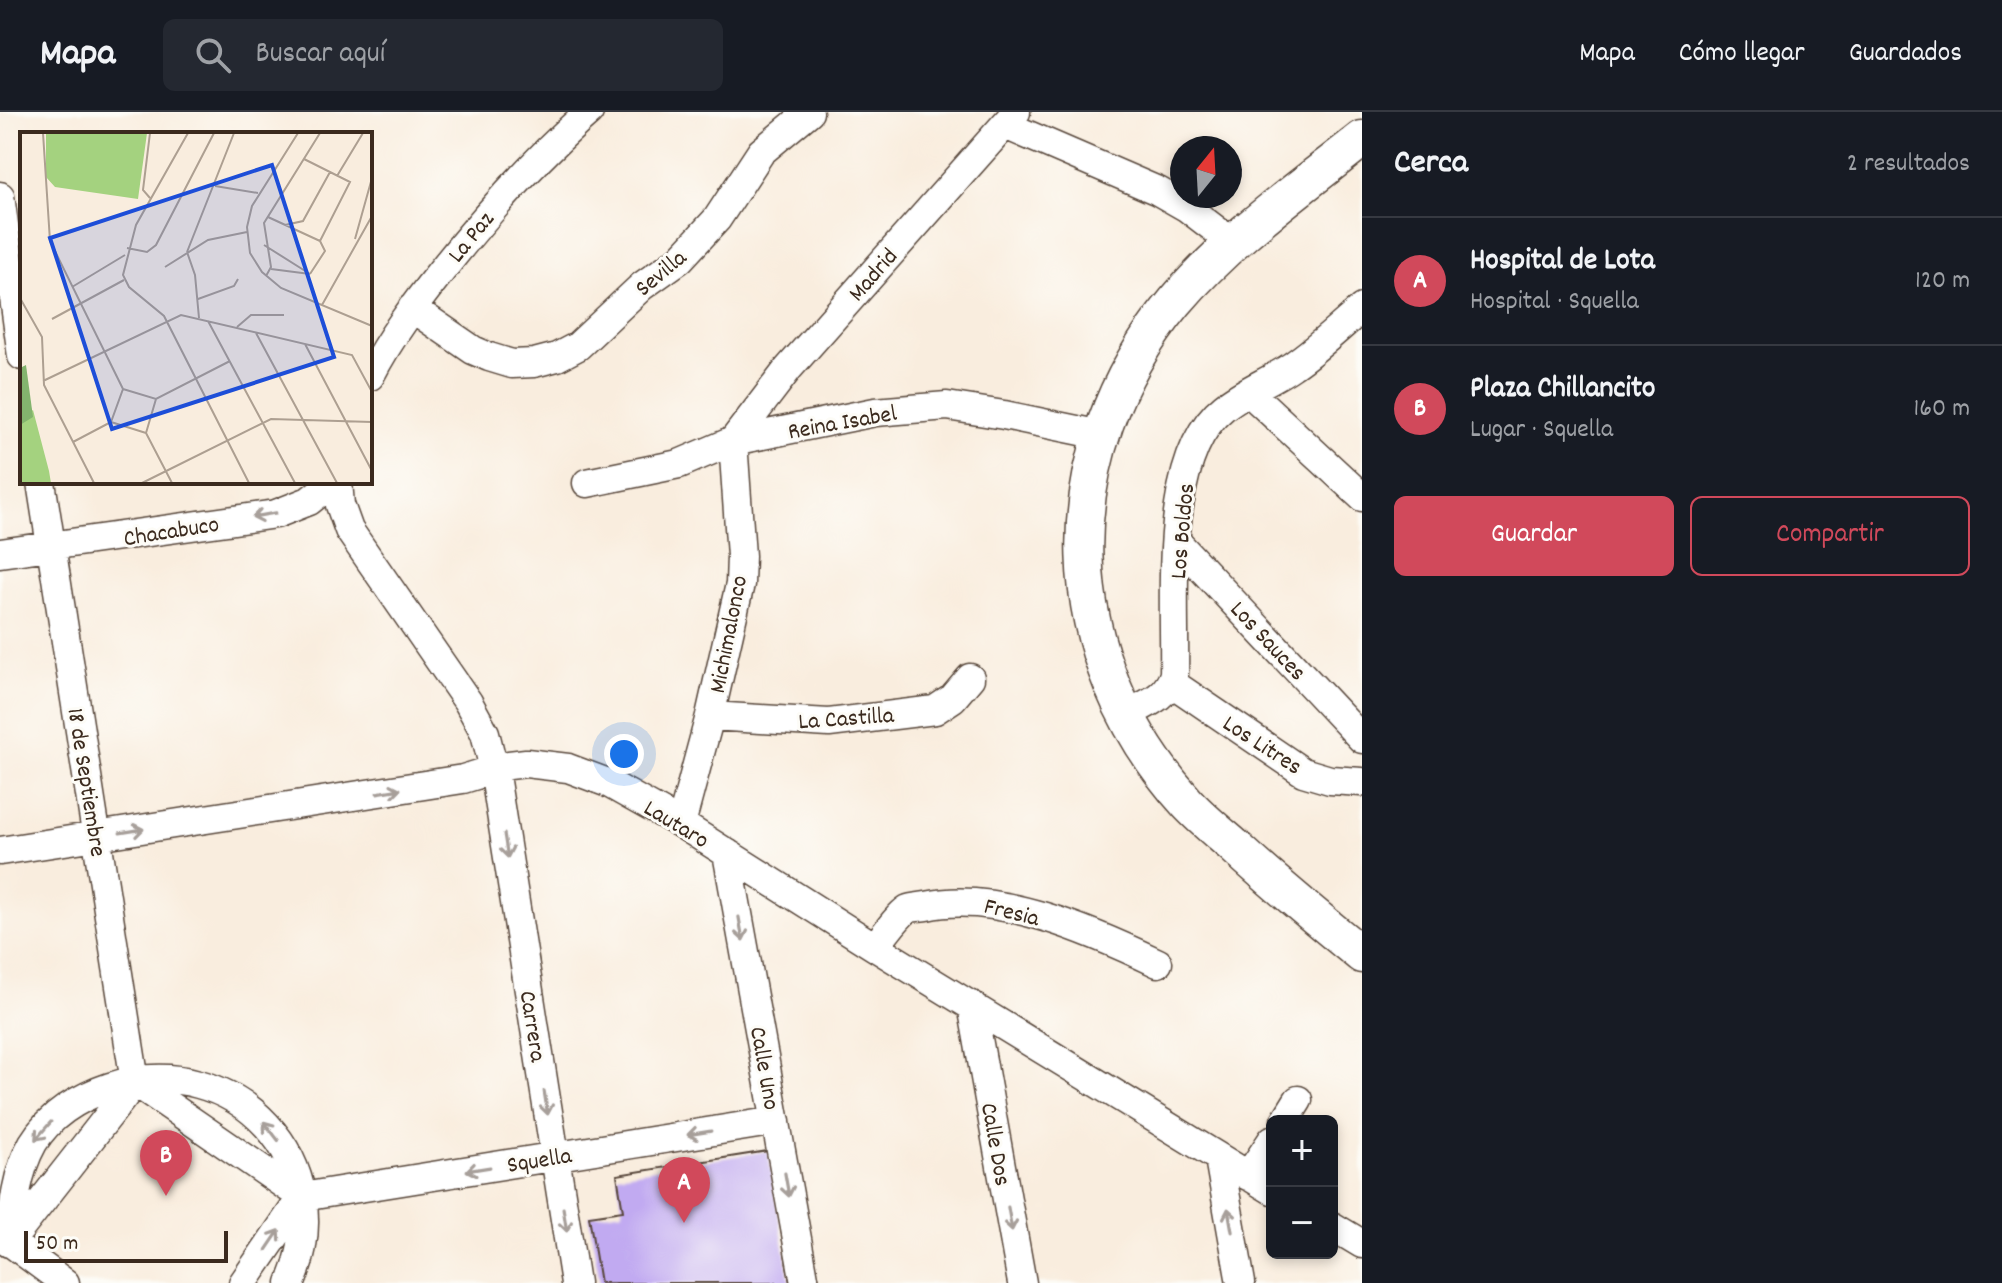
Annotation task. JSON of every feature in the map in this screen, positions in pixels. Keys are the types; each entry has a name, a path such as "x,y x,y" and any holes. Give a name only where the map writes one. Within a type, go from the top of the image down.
{"main road":[{"path":"1362,139 1233,243 1196,278 1158,324 1122,382 1101,435 1084,530 1085,592 1098,645 1125,715 1152,758 1190,806 1283,891 1362,955"}],"street":[{"name":"La Paz","path":"372,370 379,347 501,199 589,112"},
{"name":"Sevilla","path":"412,308 473,350 512,364 546,360 578,346 642,286 680,259 717,219 761,152 809,112"},
{"path":"1011,119 1158,191 1186,207 1233,243"},
{"name":"Madrid","path":"733,441 788,369 1011,119"},
{"path":"0,196 20,341"},
{"name":"Los Boldos","path":"1172,683 1176,541 1182,492 1194,448 1212,419 1223,408 1291,367 1362,308"},
{"path":"1249,392 1362,497"},
{"name":"Reina Isabel","path":"587,483 679,464 733,441 875,412 947,406 1101,435"},
{"name":"Michimalonco","path":"681,824 740,584 733,441"},
{"path":"1328,466 1362,473"},
{"name":"18 de Septiembre","path":"41,484 135,1082"},
{"name":"Chacabuco","path":"0,553 276,514 309,501 333,484"},
{"path":"336,484 349,530 477,717 485,733 494,769"},
{"name":"Los Sauces","path":"1176,541 1362,739"},
{"name":"La Castilla","path":"710,716 815,723 935,710 953,698 970,678"},
{"path":"1125,715 1160,696 1172,683"},
{"name":"Los Litres","path":"1172,683 1303,772 1330,780 1362,782"},
{"name":"Lautaro","path":"0,851 463,779 526,763 568,768 608,783 681,824 1260,1183"},
{"name":"Carrera","path":"494,769 575,1283"},
{"name":"Calle Uno","path":"727,853 805,1283"},
{"name":"Fresia","path":"875,947 908,909 939,903 976,902 1015,910 1100,936 1158,963"},
{"name":"Calle Dos","path":"972,1005 1022,1283"},
{"path":"5,1243 19,1177 35,1140 62,1111 83,1098 120,1084 155,1079 188,1080 237,1099 253,1110 277,1138 302,1197 304,1217 302,1241 291,1283"},
{"path":"135,1082 302,1197"},
{"path":"5,1243 135,1082"},
{"name":"Squella","path":"302,1197 776,1121"},
{"path":"1219,1158 1241,1283"},
{"path":"1260,1183 1266,1162"},
{"path":"243,1283 302,1197"},
{"path":"1338,1230 1362,1244"},
{"path":"5,1243 65,1283"}],"building":[{"path":"768,1151 790,1283 600,1283 589,1216 623,1211 617,1175"}],"place":[{"name":"Plaza Chillancito","path":"166,1196"},
{"name":"Hospital de Lota","path":"684,1223"}]}
